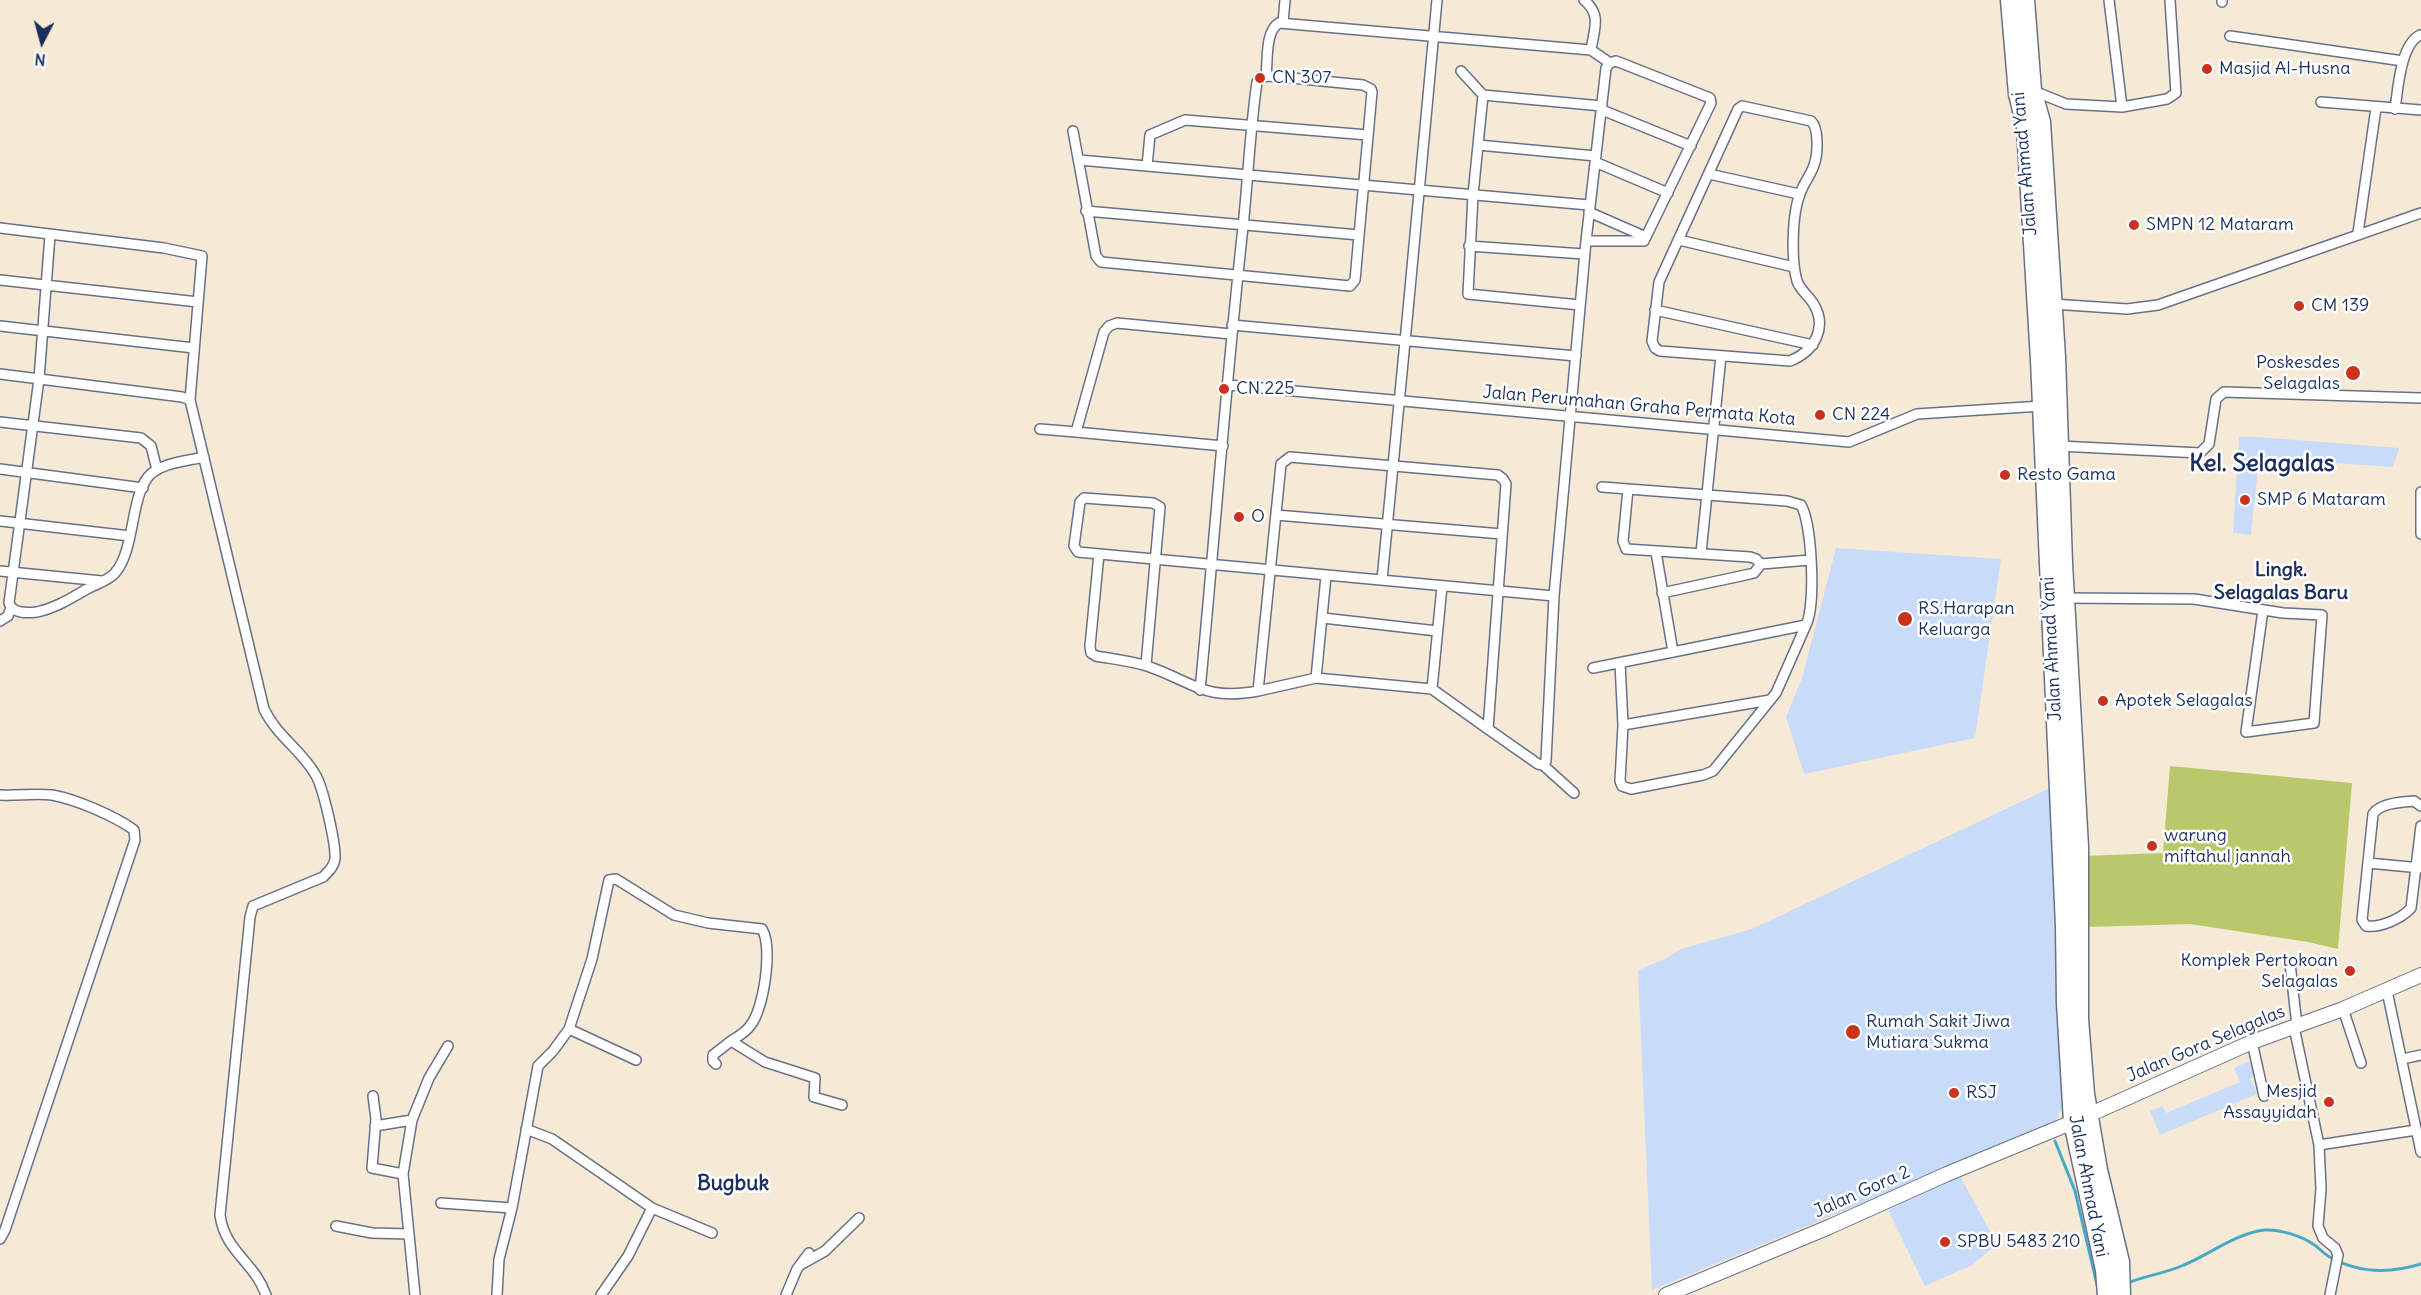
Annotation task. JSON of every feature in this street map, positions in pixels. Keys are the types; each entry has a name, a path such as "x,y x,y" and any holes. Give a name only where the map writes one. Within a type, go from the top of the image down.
{"highway":[{"name":"Jalan Ahmad Yani","path":"2010,0 2033,125 2048,359 2042,406 2058,579 2066,1003 2081,1118 2110,1258 2107,1295"},
{"path":"2025,0 2028,94"},
{"path":"2033,125 2053,304 2048,359 2059,446 2058,579"},
{"path":"2110,1258 2121,1295"}],"street":[{"path":"1283,23 1285,0"},
{"path":"1382,580 1407,341 1418,190 1437,0"},
{"path":"1584,0 1591,6 1595,15 1591,50"},
{"path":"2109,0 2122,107"},
{"path":"2028,94 2066,104 2122,107 2169,98 2176,93 2170,0"},
{"path":"1266,75 1272,29 1279,23 1591,50 1610,63"},
{"path":"2230,36 2403,61"},
{"path":"2395,109 2403,61 2415,38 2420,36"},
{"path":"1544,765 1554,596 1584,254 1606,68 1610,63 1616,61 1710,98 1711,103 1647,237 1638,242 1586,241"},
{"path":"1461,71 1483,96 1602,108 1691,146"},
{"path":"1073,131 1095,256 1101,262 1237,275 1350,286 1355,280 1372,92 1367,86 1266,75 1260,77 1257,82 1237,275 1200,690"},
{"path":"1483,96 1469,246 1468,294 1580,305"},
{"path":"2321,102 2421,110"},
{"path":"1742,106 1811,121 1816,128 1816,158 1799,194 1794,267 1797,283 1818,311 1820,324 1817,339 1798,358 1785,362 1655,348 1652,337 1659,282 1709,174 1738,109 1742,106"},
{"path":"2358,234 2376,108"},
{"path":"1147,166 1150,135 1179,121 1368,135"},
{"path":"1478,145 1595,159 1668,193"},
{"path":"1079,160 1473,195 1589,209 1647,237"},
{"path":"1709,174 1799,194"},
{"path":"1086,212 1359,235"},
{"path":"2053,304 2127,309 2158,305 2421,213"},
{"path":"0,228 202,256 190,400 264,710 270,723 315,773 320,783 335,860 332,869 323,877 253,906 250,917 220,1215 222,1231 227,1240 251,1267 266,1295"},
{"path":"0,621 8,616 11,607 39,379 50,235"},
{"path":"1679,240 1794,267"},
{"path":"1469,246 1584,254"},
{"path":"0,280 198,302"},
{"path":"1655,310 1813,345"},
{"path":"1076,432 1104,332 1109,326 1117,323 1407,341 1576,356"},
{"path":"0,326 194,348"},
{"path":"1701,553 1721,356"},
{"path":"0,374 182,397 190,400"},
{"name":"Jalan Perumahan Graha Permata Kota","path":"1228,385 1855,441 1910,416 1923,413 2042,406"},
{"path":"2059,446 2200,453 2209,444 2216,399 2223,392 2420,398 2421,388"},
{"path":"0,422 141,438 151,447 157,470"},
{"path":"1040,429 1223,446"},
{"path":"11,607 16,611 45,610 66,603 116,573 148,477 157,470 204,458"},
{"path":"1258,691 1281,464 1286,458 1498,475 1506,484 1488,729"},
{"path":"0,469 143,488"},
{"path":"1602,487 1787,501 1801,505 1806,518 1812,597 1809,618 1776,693 1713,771 1703,776 1632,789 1622,786 1620,781 1623,725 1620,663"},
{"path":"1628,489 1624,546 1631,550 1750,557 1761,564"},
{"path":"2421,492 2421,534"},
{"path":"1146,665 1154,559 1160,510 1158,505 1084,498 1080,502 1074,548 1078,552 1154,559 1212,565 1270,570 1326,576 1554,596"},
{"path":"1276,515 1502,534"},
{"path":"0,521 130,536"},
{"path":"1656,552 1673,652"},
{"path":"1099,554 1090,646 1091,653 1096,657 1146,665 1200,690 1233,696 1316,678 1432,688 1538,764 1544,765 1574,793"},
{"path":"1662,593 1754,573 1761,564 1810,560"},
{"path":"0,572 105,581"},
{"path":"1316,678 1326,576"},
{"path":"2058,579 2262,610 2322,615 2314,723 2246,732 2262,610"},
{"path":"1432,688 1442,586"},
{"path":"1323,618 1437,631"},
{"path":"1593,668 1806,625"},
{"path":"1623,725 1770,700"},
{"path":"0,795 52,795 78,803 125,823 134,830 135,840 5,1230 0,1239"},
{"path":"2421,806 2414,801 2401,802 2375,810 2373,814 2362,920 2365,925 2370,927 2389,921 2411,909 2419,868 2421,826"},
{"path":"2368,863 2419,868"},
{"path":"497,1295 499,1259 512,1208 538,1066 553,1051 569,1029 592,959 607,883 612,878 674,915 708,923 761,928 764,931 766,970 762,1000 749,1027 713,1055 713,1061 716,1064"},
{"path":"2290,963 2295,1026 2319,1144 2321,1190 2318,1227 2323,1238 2335,1248 2338,1255 2330,1295"},
{"name":"Jalan Gora Selagalas","path":"2081,1118 2252,1042 2343,1009 2421,975"},
{"path":"2387,991 2421,1152"},
{"path":"2343,1009 2361,1063"},
{"path":"569,1029 636,1060"},
{"path":"731,1041 765,1062 815,1078 814,1097 842,1106"},
{"path":"2252,1042 2264,1095"},
{"path":"415,1295 403,1174 412,1120 425,1086 448,1046"},
{"path":"2407,1058 2421,1055"},
{"path":"373,1096 376,1109 372,1169 403,1174"},
{"name":"Jalan Gora 2","path":"1666,1295 2081,1118"},
{"path":"375,1126 412,1120"},
{"path":"526,1129 552,1139 652,1208 712,1233"},
{"path":"2319,1144 2416,1130"},
{"path":"441,1203 512,1208"},
{"path":"601,1295 628,1256 652,1208"},
{"path":"800,1264 825,1251 859,1218"},
{"path":"336,1226 372,1233 409,1234"},
{"path":"786,1295 800,1264 809,1253"}],"shaded area":[{"name":"SMP 6 Mataram","path":"2239,437 2399,448 2393,467 2259,458 2251,535 2233,533"},
{"name":"RS.Harapan Keluarga","path":"1836,548 2001,559 1975,738 1804,774 1786,717 1802,678"},
{"name":"Rumah Sakit Jiwa Mutiara Sukma","path":"2050,788 2069,1093 2054,1124 1652,1290 1638,970 1665,959 1681,949 1752,929"},
{"path":"2249,1061 2255,1076 2250,1078 2257,1094 2160,1135 2150,1111 2162,1106 2166,1113 2240,1082 2234,1068"},
{"path":"1960,1176 1997,1244 1972,1265 1925,1286 1888,1210"}],"green space":[{"path":"2170,766 2352,783 2338,949 2308,942 2190,924 2086,927 2083,856 2163,853"}],"waterway":[{"path":"2055,1141 2075,1191 2098,1289"},
{"path":"2127,1283 2177,1268 2234,1239 2265,1230 2296,1236 2313,1244 2339,1262 2362,1269 2397,1269 2421,1264"}],"place":[{"name":"Masjid Al-Husna","path":"2207,69"},
{"name":"CN 307","path":"1260,78"},
{"name":"SMPN 12 Mataram","path":"2134,225"},
{"name":"CM 139","path":"2299,306"},
{"name":"Poskesdes Selagalas","path":"2353,373"},
{"name":"CN 225","path":"1224,389"},
{"name":"CN 224","path":"1820,415"},
{"name":"Resto Gama","path":"2005,475"},
{"name":"SMP 6 Mataram","path":"2245,500"},
{"name":"O","path":"1239,517"},
{"name":"RS.Harapan Keluarga","path":"1905,619"},
{"name":"Apotek Selagalas","path":"2103,701"},
{"name":"warung miftahul jannah","path":"2152,846"},
{"name":"Komplek Pertokoan Selagalas","path":"2350,971"},
{"name":"Rumah Sakit Jiwa Mutiara Sukma","path":"1853,1032"},
{"name":"RSJ","path":"1954,1093"},
{"name":"Mesjid Assayyidah","path":"2329,1102"},
{"name":"SPBU 5483 210","path":"1945,1242"}],"district":[{"name":"Kel. Selagalas","path":"2262,464"},
{"name":"Lingk. Selagalas Baru","path":"2281,582"},
{"name":"Bugbuk","path":"733,1184"}]}
